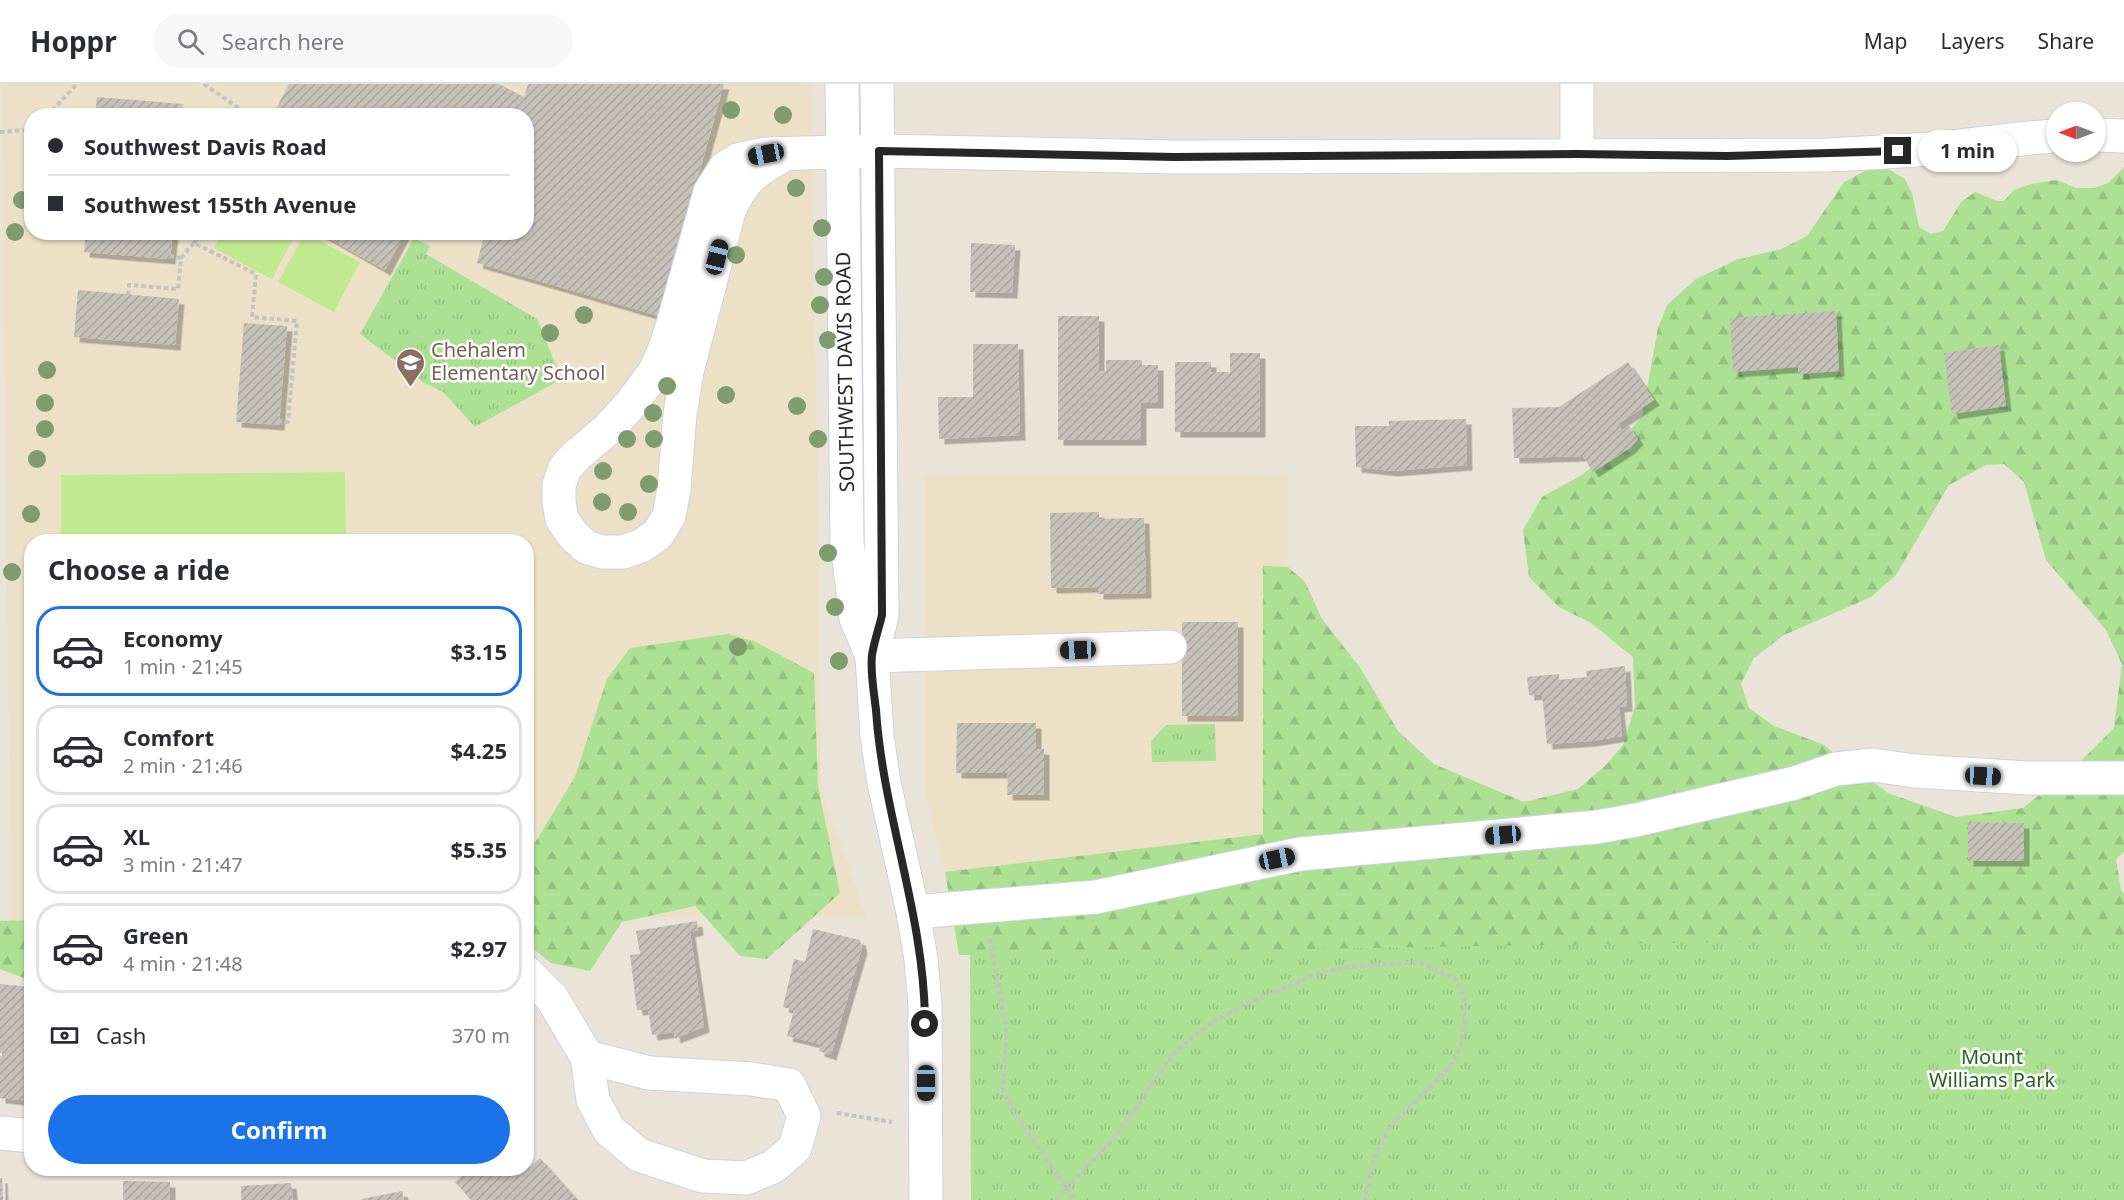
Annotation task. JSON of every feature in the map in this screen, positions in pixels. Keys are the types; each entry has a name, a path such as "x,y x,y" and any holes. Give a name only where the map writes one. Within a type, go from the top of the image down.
{"street":[{"name":"SOUTHWEST DAVIS ROAD","path":"842,84 847,542 856,618 872,656"},
{"name":"SOUTHWEST DAVIS ROAD","path":"877,84 882,615 872,656 884,783 913,912 921,959 925,1005 926,1200"},
{"path":"1577,84 1577,154"},
{"path":"2106,135 2124,136"},
{"path":"785,154 750,176 736,193 729,211 687,371 669,516 658,534 641,546 623,552 602,552 586,547 573,535 562,519 559,485 565,468 609,428 654,373 673,324 710,192 725,168 738,160 766,154 879,151 1174,157 1577,154 1727,156 1919,150 2046,137"},
{"path":"872,656 1170,647"},
{"path":"913,912 1096,897 1300,854 1598,827 1774,788 1836,769 1873,765 1915,771 2028,778 2124,778"},
{"path":"534,980 552,999 587,1057 593,1100 609,1130 639,1155 703,1176 746,1178 773,1167 795,1148 804,1116 789,1085 752,1079 649,1073 587,1057"},
{"path":"0,1133 24,1135"}],"path":[{"path":"54,108 77,84"},
{"path":"204,84 238,108"},
{"path":"0,132 24,130"},
{"path":"128,295 129,285 177,289 181,258 196,240"},
{"path":"194,243 256,274 252,318 297,321 288,422 279,421"},
{"path":"171,256 181,258"},
{"path":"988,906 990,940 1006,1029 1003,1092 1010,1106 1075,1200"},
{"path":"1056,1200 1112,1141 1176,1051 1211,1023 1244,1005 1317,974 1345,967 1419,962 1455,978 1464,996 1466,1024 1460,1048 1450,1067 1389,1128 1374,1158 1365,1200"},
{"path":"804,1116 822,1111 926,1128"}],"shaded area":[{"name":"Chehalem Elementary School","path":"1,84 812,84 821,788 866,917 534,919 534,534 24,534 24,921 11,921"},
{"path":"925,474 1288,475 1288,567 1263,567 1263,834 947,872 934,831 925,788"}],"green space":[{"path":"2124,167 2124,852 2116,859 2121,890 2124,893 2124,1200 971,1200 970,955 959,955 945,872 1263,834 1263,566 1288,567 1305,582 1322,619 1361,669 1398,731 1434,764 1524,802 1578,789 1606,765 1623,745 1635,706 1633,657 1591,623 1559,607 1529,577 1523,530 1542,497 1582,475 1615,448 1642,416 1658,328 1667,305 1696,279 1736,260 1781,249 1807,236 1844,182 1869,169 1887,168 1905,179 1912,193 1919,227 1931,234 1943,231 1961,202 1975,192 1997,201 2004,201 2014,190 2031,184 2057,180 2076,188 2094,188 2108,183","holes":["2004,464 2024,482 2046,560 2106,630 2122,664 2114,728 2078,764 2023,808 1956,817 1888,793 1822,744 1774,726 1749,708 1741,684 1754,658 1784,635 1871,597 1896,575 1949,485 1986,465"]},
{"path":"218,240 292,240 272,279 214,248"},
{"path":"301,240 318,240 360,262 334,312 278,282"},
{"path":"413,240 418,240 430,246 426,254 537,319 562,379 475,427 443,392 423,382 360,334"},
{"path":"345,472 346,534 61,534 61,475"},
{"path":"728,634 754,641 814,673 818,786 840,893 767,959 740,956 695,906 622,922 590,971 551,963 534,950 534,844 575,777 607,679 630,648"},
{"path":"1215,724 1216,761 1152,762 1151,741 1166,725"},
{"path":"24,920 24,978 0,969 0,921"},
{"name":"Mount Williams Park","path":"2124,935 2124,1200 971,1200 970,955"}],"building":[{"path":"289,84 499,84 524,97 528,84 724,84 659,316 477,263 483,240 534,240 534,108 276,108"},
{"path":"97,97 183,104 183,108 96,108"},
{"path":"85,240 172,240 170,259 84,252"},
{"path":"332,240 401,240 385,270"},
{"path":"971,243 1015,245 1012,293 970,292"},
{"path":"78,290 179,299 175,345 74,337"},
{"path":"1836,311 1839,371 1798,374 1798,367 1733,372 1730,318"},
{"path":"1058,316 1099,316 1099,371 1106,371 1106,360 1142,360 1142,365 1158,365 1158,403 1141,403 1141,440 1058,440"},
{"path":"244,323 287,326 279,425 236,422"},
{"path":"973,344 1018,344 1020,435 939,439 938,397 973,397"},
{"path":"1999,345 2006,406 1952,414 1944,353"},
{"path":"1230,353 1260,353 1260,432 1175,432 1175,362 1211,362 1211,372 1230,372"},
{"path":"1628,362 1654,400 1618,424 1622,431 1629,426 1638,439 1630,448 1593,472 1583,456 1514,458 1512,408 1559,407"},
{"path":"1466,419 1467,465 1392,471 1356,467 1355,426 1389,426 1389,421"},
{"path":"1099,512 1099,519 1144,518 1146,593 1098,594 1098,587 1051,588 1050,513"},
{"path":"1182,622 1238,622 1238,716 1182,716"},
{"path":"1625,666 1627,706 1619,707 1622,736 1547,744 1542,694 1529,695 1527,677 1559,674 1559,680 1587,677 1586,671"},
{"path":"957,723 1036,723 1036,749 1044,749 1044,795 1007,795 1008,773 956,773"},
{"path":"1968,822 2024,823 2024,861 1968,861"},
{"path":"697,921 698,930 690,932 704,1027 675,1038 674,1032 652,1035 648,1009 637,1010 630,955 640,954 636,931"},
{"path":"813,929 860,940 862,948 831,1055 819,1051 820,1044 787,1036 794,1010 783,1007 794,959 805,962"},
{"path":"0,984 24,986 24,1100 0,1098 0,1056 2,1053 0,1053"},
{"path":"540,1158 575,1197 572,1200 471,1200 455,1182 461,1176 534,1176 534,1163"},
{"path":"0,1178 2,1178 3,1200 0,1200"},
{"path":"123,1181 170,1182 170,1200 123,1200"},
{"path":"291,1183 293,1200 241,1200 241,1186"},
{"path":"402,1191 404,1200 362,1200 362,1199"}],"place":[{"name":"Chehalem Elementary School","path":"410,388"}],"route":[{"path":"925,1024 921,959 913,912 884,783 872,656 882,615 879,151 1174,157 1577,154 1727,156 1898,151"}]}
